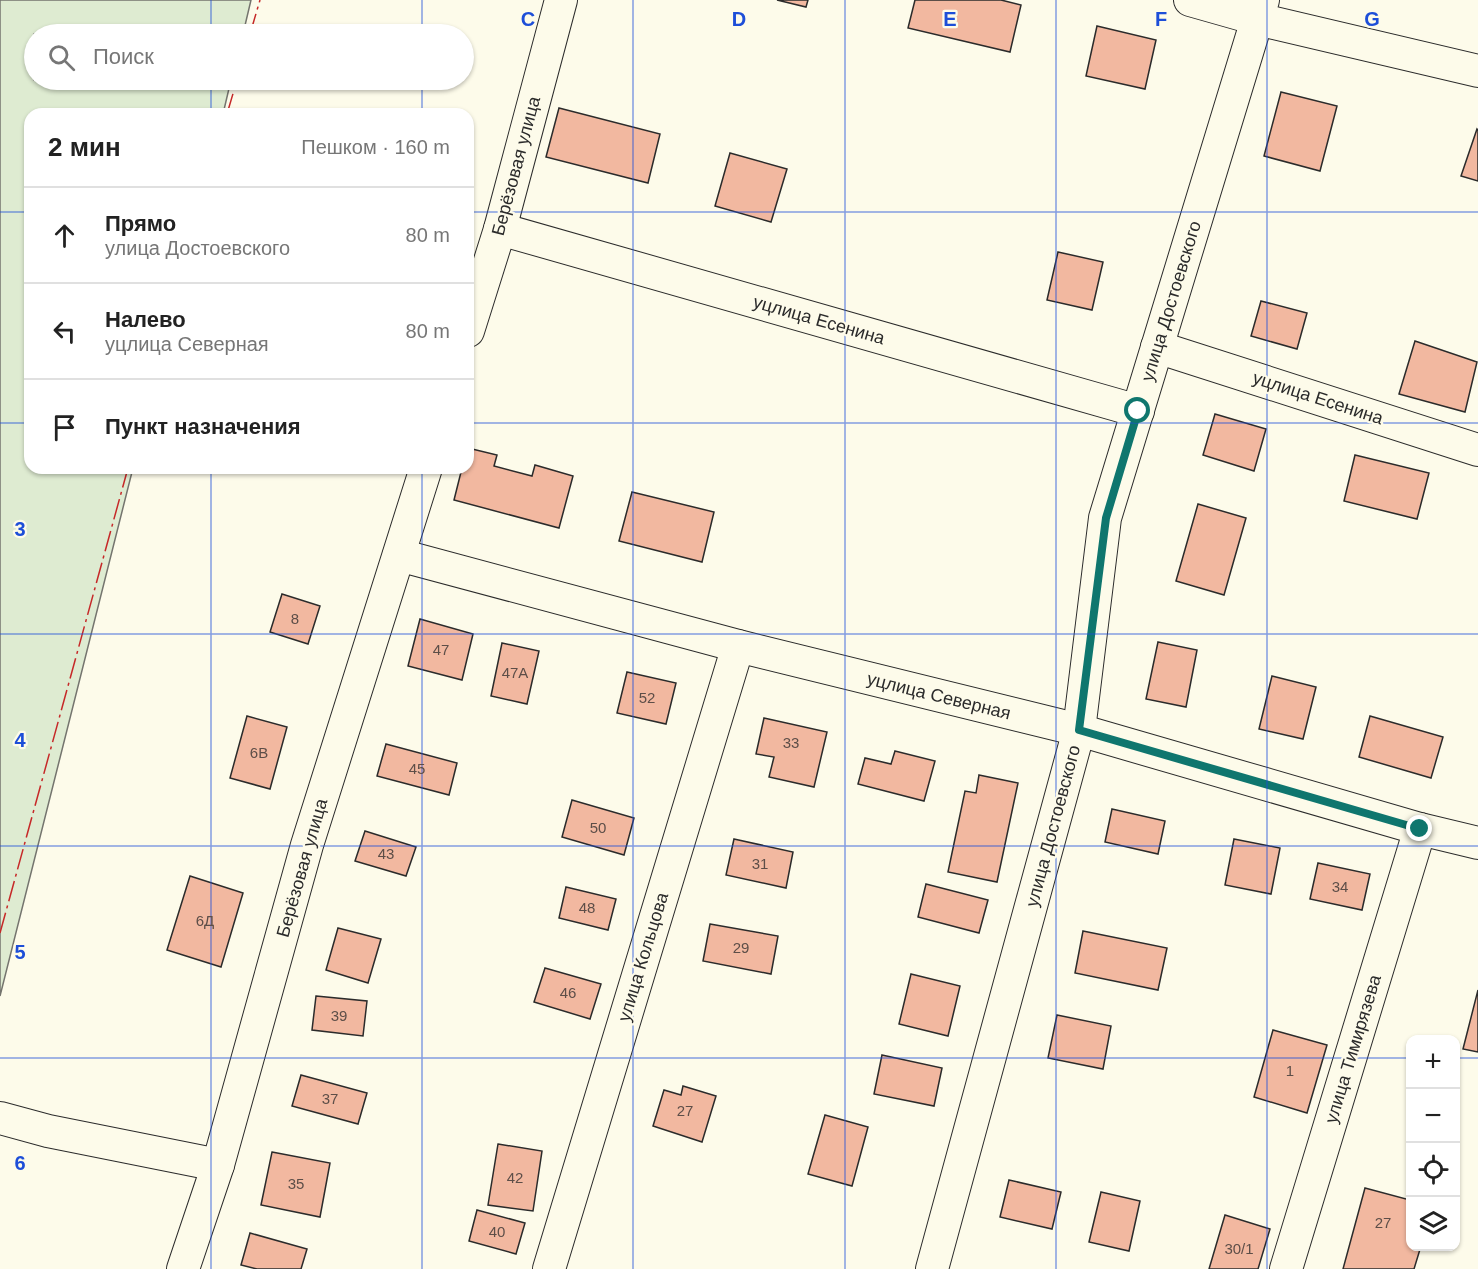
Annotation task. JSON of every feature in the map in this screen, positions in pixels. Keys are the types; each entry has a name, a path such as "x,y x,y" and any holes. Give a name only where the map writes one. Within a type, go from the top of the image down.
{"street":[{"name":"Берёзовая улица","path":"474,312 500,229 561,0"},
{"path":"1190,0 1260,9 1478,71"},
{"name":"улица Достоевского","path":"932,1269 1079,730 1106,518 1260,9"},
{"name":"уцлица Есенина","path":"500,229 1138,411"},
{"name":"уцлица Есенина","path":"1157,347 1478,450"},
{"name":"Берёзовая улица","path":"183,1269 218,1165 308,845 424,474"},
{"name":"уцлица Северная","path":"399,555 738,646 1079,730 1420,829 1478,843"},
{"name":"улица Кольцова","path":"549,1269 738,646"},
{"name":"улица Тимирязева","path":"1286,1269 1420,829"},
{"path":"0,1118 48,1131 218,1165"}],"green space":[{"path":"0,0 251,0 245,24 24,24 24,90 229,90 224,108 24,108 24,474 131,474 0,996"}],"building":[{"path":"777,0 808,0 806,7"},
{"path":"915,0 1001,0 1021,5 1010,52 908,28"},
{"path":"1097,26 1156,40 1145,89 1086,76"},
{"path":"1281,92 1337,106 1320,171 1264,156"},
{"path":"559,108 660,134 648,183 546,157"},
{"path":"1478,130 1478,181 1461,176"},
{"path":"730,153 787,169 771,222 715,206"},
{"path":"1058,252 1103,262 1092,310 1047,300"},
{"path":"1261,301 1307,313 1297,349 1251,336"},
{"path":"1415,341 1477,362 1465,412 1399,394"},
{"path":"1215,414 1266,429 1254,471 1203,455"},
{"path":"474,449 497,455 494,466 532,476 535,465 573,476 559,528 454,500 460,474 474,474"},
{"path":"1355,455 1429,473 1417,519 1344,501"},
{"path":"632,492 714,512 702,562 619,541"},
{"path":"1198,504 1246,518 1224,595 1176,581"},
{"path":"282,594 320,606 308,644 270,632"},
{"path":"420,619 473,634 462,680 408,666"},
{"path":"1158,642 1197,650 1186,707 1146,699"},
{"path":"502,643 539,651 527,704 491,696"},
{"path":"627,672 676,683 666,724 617,713"},
{"path":"1272,676 1316,687 1303,739 1259,729"},
{"path":"247,716 287,727 270,789 230,778"},
{"path":"1370,716 1443,737 1431,778 1359,757"},
{"path":"764,718 827,732 814,787 769,777 774,757 756,754"},
{"path":"386,744 457,763 449,795 377,776"},
{"path":"895,751 935,761 924,801 858,784 865,758 891,764"},
{"path":"979,775 1018,783 997,882 948,872 965,791 976,793"},
{"path":"572,800 634,818 624,855 562,837"},
{"path":"1112,809 1165,821 1158,854 1105,842"},
{"path":"365,831 416,847 406,876 355,861"},
{"path":"734,839 793,852 786,888 726,875"},
{"path":"1234,839 1280,848 1271,894 1225,885"},
{"path":"1318,863 1370,874 1362,910 1310,899"},
{"path":"190,876 243,893 221,967 167,950"},
{"path":"926,884 988,900 979,933 918,917"},
{"path":"566,887 616,899 608,930 559,918"},
{"path":"710,924 778,936 771,974 703,961"},
{"path":"338,928 381,939 368,983 326,970"},
{"path":"1083,931 1167,948 1158,990 1075,973"},
{"path":"545,968 601,984 590,1019 534,1002"},
{"path":"911,974 960,986 948,1036 899,1024"},
{"path":"1478,990 1478,1052 1463,1049"},
{"path":"316,996 367,1001 363,1036 312,1030"},
{"path":"1057,1015 1111,1026 1103,1069 1048,1058"},
{"path":"1273,1030 1327,1045 1307,1113 1254,1097"},
{"path":"882,1055 942,1068 934,1106 874,1094"},
{"path":"301,1075 367,1093 358,1124 292,1106"},
{"path":"683,1086 716,1096 702,1142 653,1126 664,1090 681,1095"},
{"path":"825,1115 868,1127 852,1186 808,1174"},
{"path":"498,1144 542,1151 533,1211 488,1205"},
{"path":"272,1152 330,1163 320,1217 261,1205"},
{"path":"1009,1180 1061,1192 1052,1229 1000,1217"},
{"path":"1365,1188 1406,1199 1406,1251 1419,1251 1414,1269 1343,1269"},
{"path":"1101,1192 1140,1201 1129,1251 1089,1242"},
{"path":"477,1210 525,1223 516,1254 469,1241"},
{"path":"1225,1215 1270,1229 1258,1269 1209,1269"},
{"path":"250,1233 307,1249 301,1269 257,1269 241,1265"}],"power":[{"path":"253,24 260,0"},
{"path":"229,108 234,90"},
{"path":"0,933 126,474"}],"route":[{"path":"1138,411 1106,518 1079,730 1420,829"}]}
